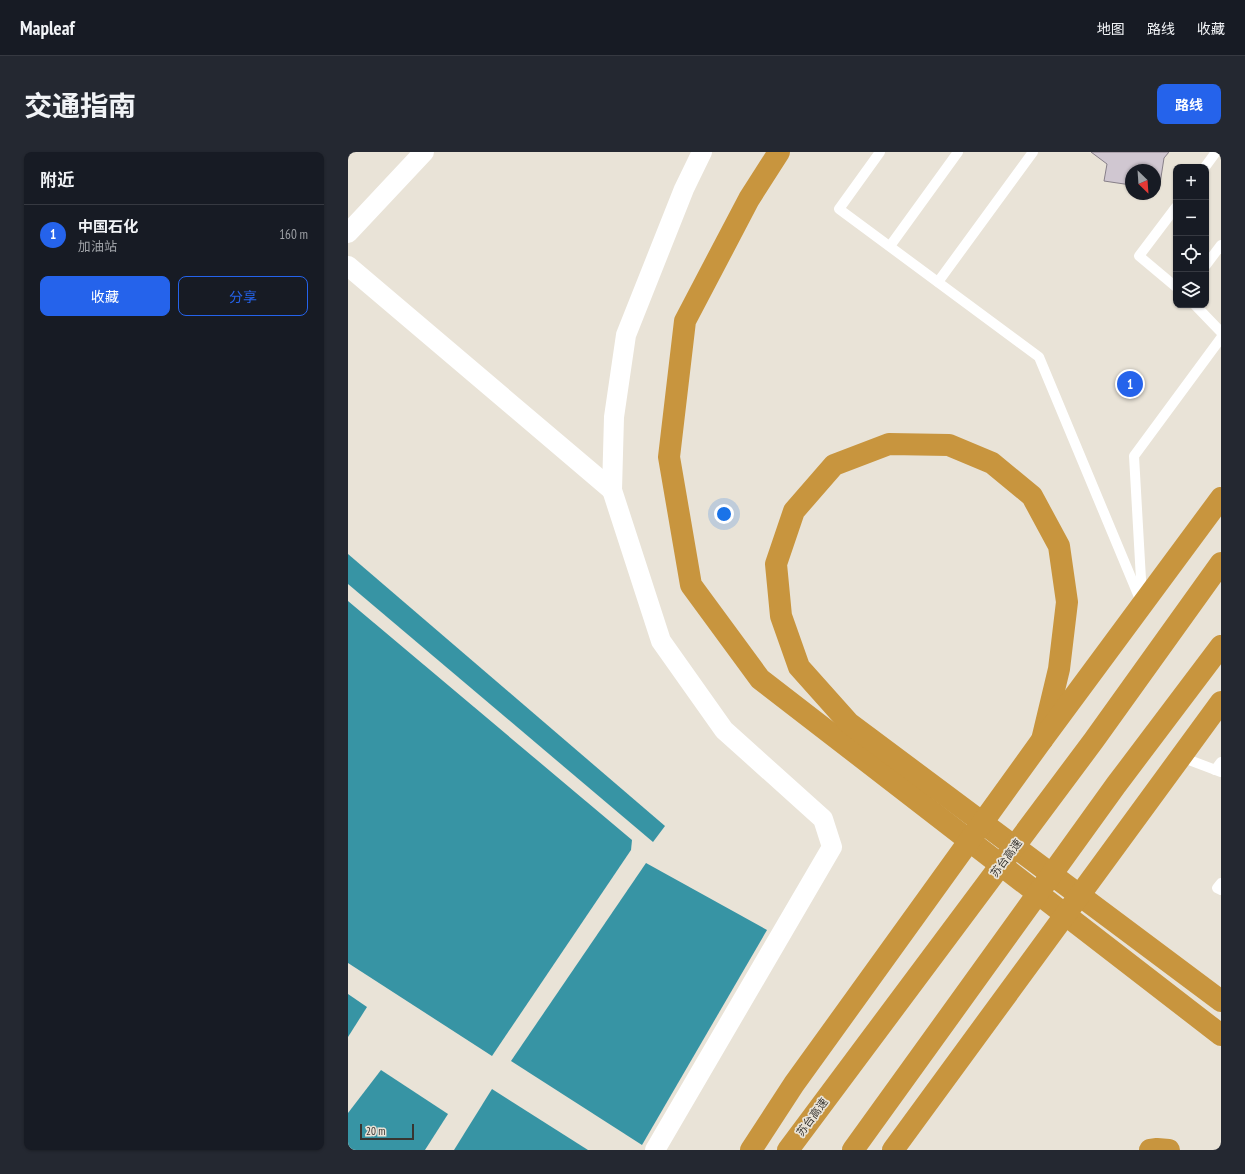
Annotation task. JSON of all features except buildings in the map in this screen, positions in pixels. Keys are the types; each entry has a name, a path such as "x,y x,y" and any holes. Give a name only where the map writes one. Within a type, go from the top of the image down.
{"highway":[{"path":"779,152 749,199 685,321 669,457 691,585 760,679 1221,1035"},
{"path":"1042,740 1059,669 1067,602 1059,546 1032,496 992,463 949,445 889,444 834,465 794,511 776,564 781,616 799,667 849,723 1221,1001"},
{"path":"751,1150 794,1084 1042,740 1221,498"},
{"name":"苏台高速","path":"788,1150 1094,740 1221,563"},
{"path":"853,1150 1116,785 1221,646"},
{"path":"893,1150 1221,702"},
{"path":"1150,1150 1169,1150"}],"street":[{"path":"348,233 424,152"},
{"path":"655,1150 832,847 823,818 724,730 661,641 612,490 614,417 626,336 684,189 702,152"},
{"path":"348,266 612,490"}],"lane":[{"path":"880,152 839,209 1040,357 1143,605"},
{"path":"890,246 958,152"},
{"path":"938,282 1033,152"},
{"path":"1207,164 1216,152"},
{"path":"1173,211 1139,256 1173,284"},
{"path":"1209,261 1221,245"},
{"path":"1198,308 1221,332"},
{"path":"1143,605 1134,456 1221,338"},
{"path":"1181,758 1218,771 1221,762"},
{"path":"1221,883 1217,888 1221,890"}],"water":[{"path":"348,554 665,826 653,842 348,584"},
{"path":"348,601 632,840 631,850 492,1056 348,963"},
{"path":"646,863 767,930 642,1145 511,1061"},
{"path":"348,994 367,1007 348,1037"},
{"path":"381,1070 448,1114 425,1150 348,1150 348,1113"},
{"path":"492,1089 588,1150 454,1150"}],"place":[{"name":"中国石化","path":"1130,384"}]}
